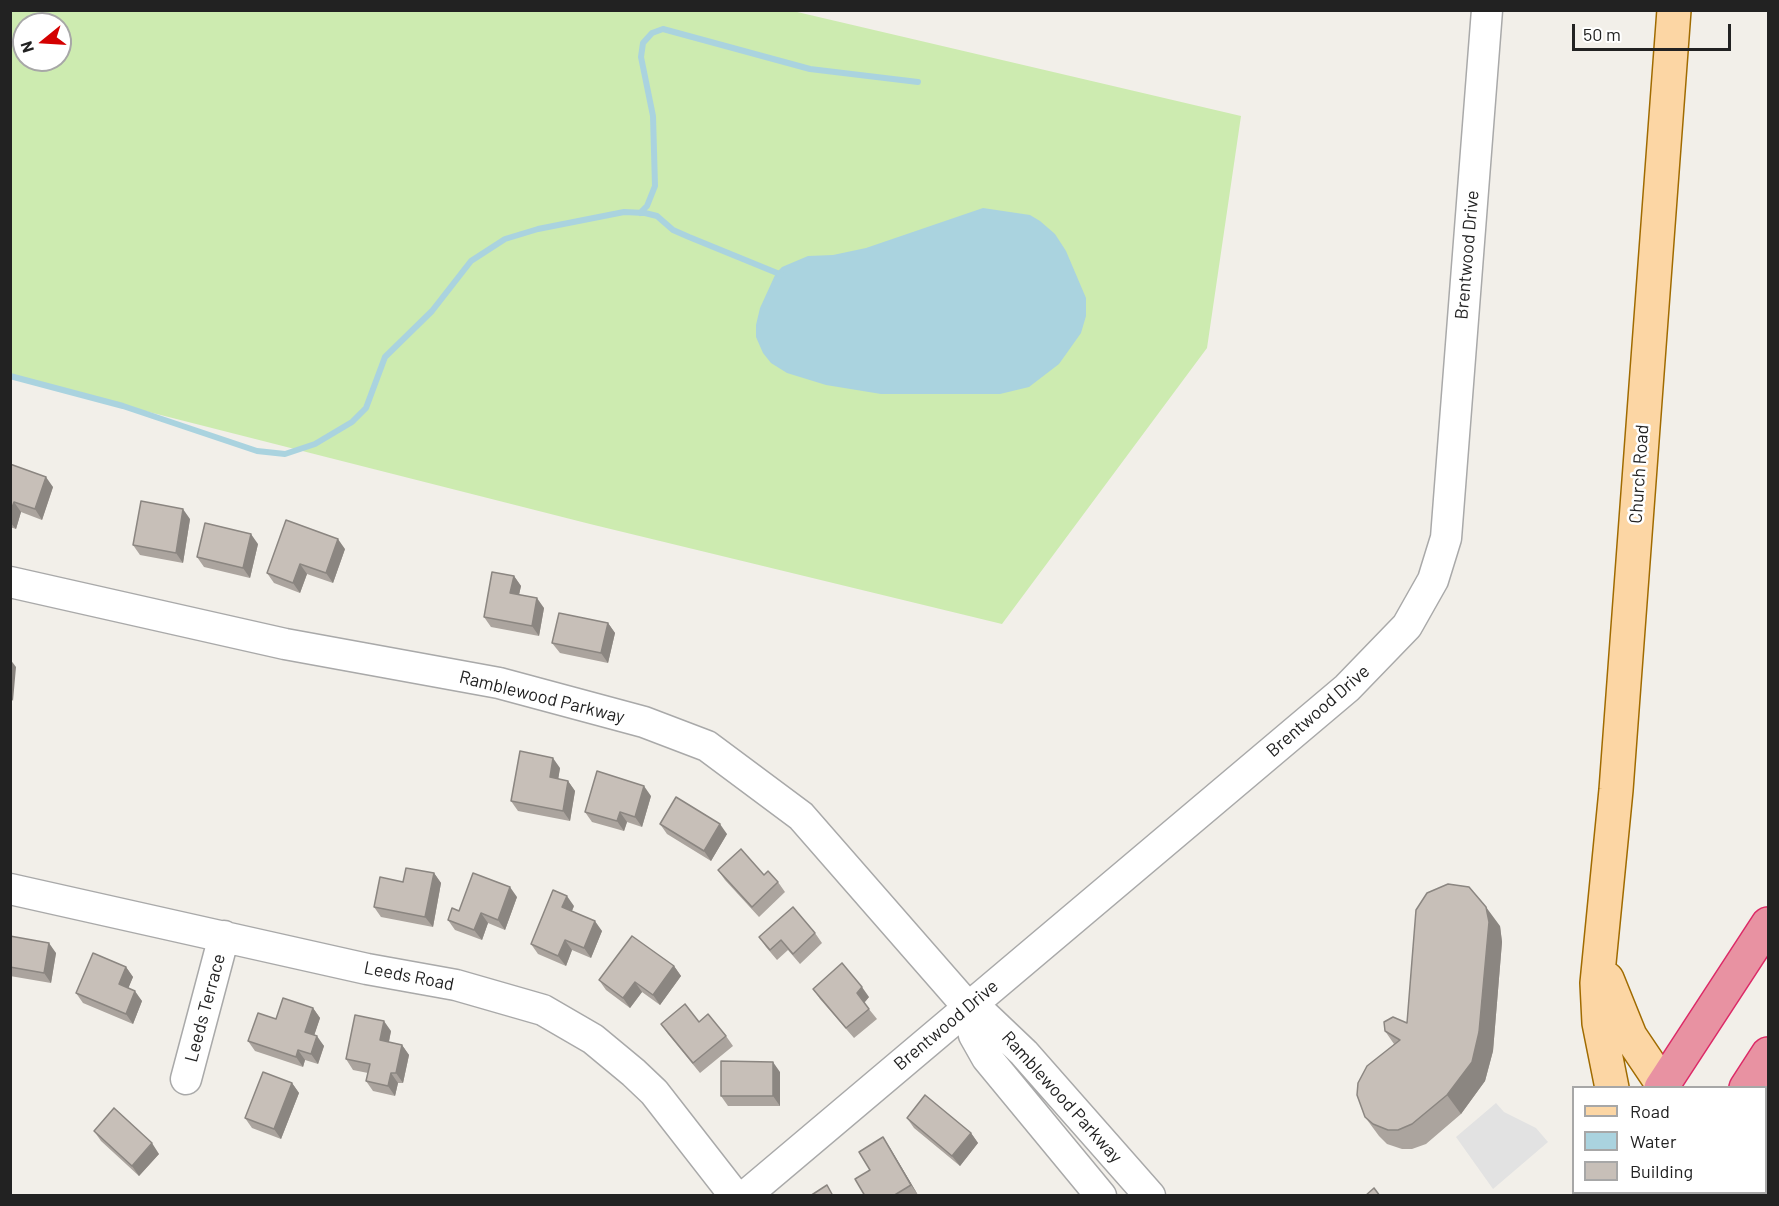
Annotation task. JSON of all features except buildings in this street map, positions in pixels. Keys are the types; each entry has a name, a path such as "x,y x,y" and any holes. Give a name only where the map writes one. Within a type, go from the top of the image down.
{"highway":[{"path":"1663,1086 1768,924"},
{"path":"1747,1086 1768,1054"}],"main road":[{"name":"Church Road","path":"1612,1086 1599,1023 1598,983 1616,790 1674,10"},
{"name":"Church Road","path":"1601,936 1607,976 1621,1018 1663,1086"}],"street":[{"name":"Brentwood Drive","path":"745,1196 1370,667 1407,626 1432,580 1446,538 1487,10"},
{"name":"Ramblewood Parkway","path":"10,582 285,644 499,683 644,722 707,746 801,816 968,1007 983,1014 1024,1053 1150,1196"},
{"name":"Leeds Road","path":"10,889 387,973 485,991 543,1010 593,1039 634,1073 680,1124 735,1196"},
{"name":"Leeds Terrace","path":"186,1079 224,936"},
{"name":"Ramblewood Parkway","path":"968,1007 974,1035 987,1058 1101,1196"}],"shaded area":[{"path":"1768,1102 1768,1195 1713,1195 1767,1194"},
{"path":"1496,1103 1504,1112 1536,1128 1548,1142 1493,1189 1456,1137"}],"green space":[{"path":"10,11 793,11 1241,116 1207,348 1002,624 590,524 11,377"}],"water":[{"path":"983,208 1030,215 1055,234 1066,251 1086,298 1086,316 1081,333 1059,364 1029,387 1000,394 881,394 826,385 787,373 771,363 763,353 756,337 756,325 760,308 776,273 782,267 808,256 833,255 866,248"}],"waterway":[{"path":"640,213 647,206 655,186 653,116 641,57 643,43 652,33 663,29 810,69 918,82"},
{"path":"10,376 123,406 257,451 285,454 315,444 352,422 366,408 385,357 432,311 471,261 505,239 538,229 624,212 645,213 657,216 673,230 782,275"}]}
